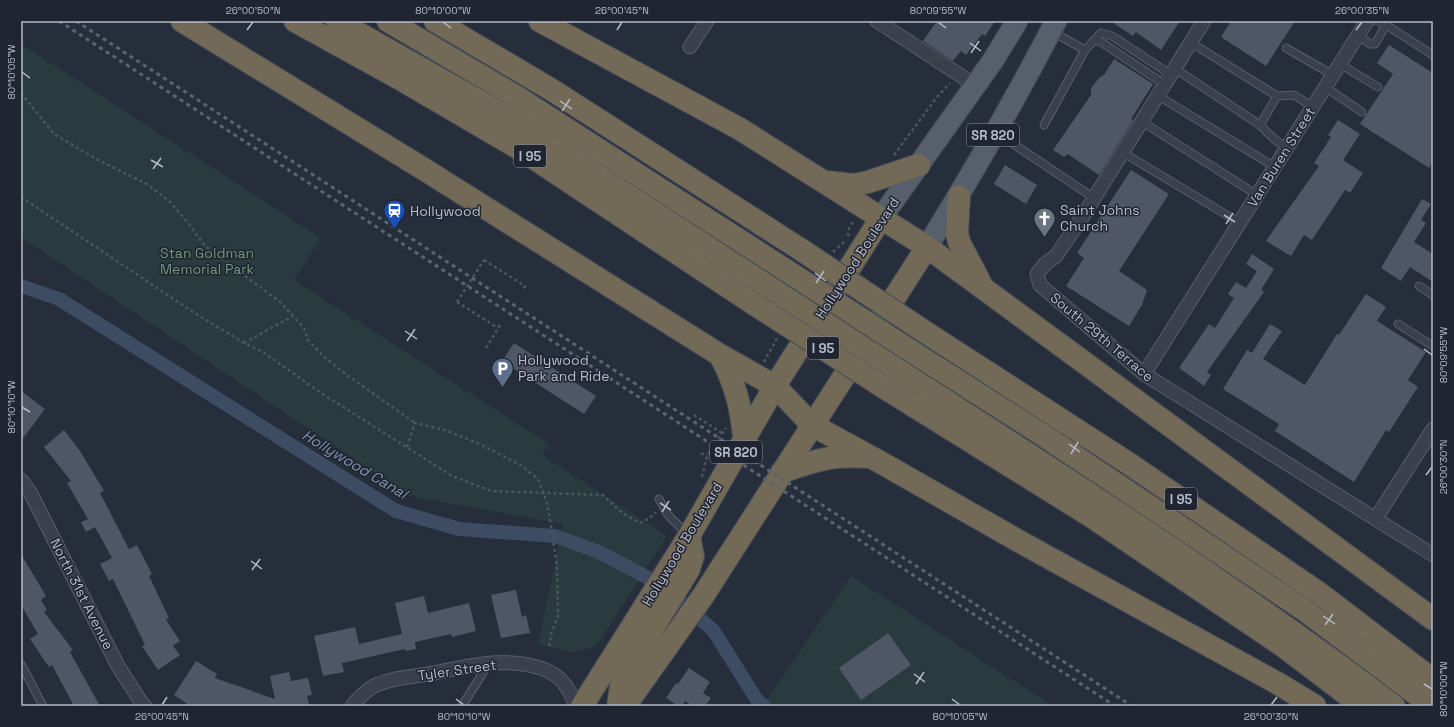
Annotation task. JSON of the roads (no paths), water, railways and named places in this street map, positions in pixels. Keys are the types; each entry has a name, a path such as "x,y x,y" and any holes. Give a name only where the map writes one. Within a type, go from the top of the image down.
{"highway":[{"path":"182,21 422,168 720,355 775,386 812,425 872,457 1024,544 1279,684 1315,706"},
{"name":"I 95","path":"295,21 395,76 520,149 757,306 888,390 1096,519 1283,646 1362,706"},
{"path":"337,21 511,119 1079,486 1311,643 1394,706"},
{"path":"388,21 517,97 1040,433 1303,609 1432,706"},
{"name":"I 95","path":"435,21 552,90 800,249 1125,461 1300,580 1433,680"},
{"path":"540,21 740,129 927,247 1433,619"},
{"path":"823,182 854,185 861,184 919,165"},
{"path":"959,196 957,234 959,242 984,289"},
{"name":"Hollywood Boulevard","path":"582,706 665,591 689,536 744,437 881,218"},
{"name":"SR 820","path":"625,706 703,596 927,247"},
{"path":"720,355 729,371 742,410 744,437"},
{"path":"782,472 822,458 844,456 872,457"},
{"path":"618,706 622,679 665,591"}],"main road":[{"name":"Hollywood Boulevard","path":"881,218 994,59 1017,21"},
{"name":"SR 820","path":"927,247 959,196 1054,26"}],"street":[{"path":"690,46 707,21"},
{"path":"877,21 975,85"},
{"name":"South 29th Terrace","path":"1204,21 1141,120 1094,198 1056,256 1045,264 1037,274 1040,285 1144,374 1433,555"},
{"name":"Van Buren Street","path":"1144,374 1367,21"},
{"path":"1376,518 1433,429"},
{"name":"North 31st Avenue","path":"21,480 30,492 118,666 145,706"},
{"name":"Tyler Street","path":"352,706 374,686 399,679 489,663 519,664 543,669 565,684 570,690 575,706"}],"lane":[{"path":"1377,21 1386,25 1433,55"},
{"path":"1358,36 1370,44 1375,44 1386,25"},
{"path":"1054,26 1085,50"},
{"path":"1044,125 1085,50 1101,34 1112,36 1170,75"},
{"path":"1094,40 1170,75 1260,125 1274,139 1287,148"},
{"path":"1190,42 1277,96 1294,95 1313,107"},
{"path":"1286,48 1333,75"},
{"path":"1340,64 1378,87"},
{"path":"1325,87 1362,112"},
{"path":"1157,95 1275,167"},
{"path":"1260,125 1277,96"},
{"path":"1141,120 1257,195"},
{"path":"995,132 1094,198"},
{"path":"1122,152 1240,223"},
{"path":"1419,286 1433,295"},
{"path":"1398,324 1433,346"},
{"path":"659,498 662,506 668,514 689,536"},
{"path":"462,706 489,663"},
{"path":"21,664 43,706"}],"waterway":[{"name":"Hollywood Canal","path":"21,286 59,299 396,511 459,529 555,536 599,552 658,583 713,630 757,700 764,706"}],"railway":[{"path":"59,21 1115,706"},
{"path":"76,21 1132,706"}],"place":[{"name":"Hollywood","path":"395,230"},
{"name":"Saint Johns Church","path":"1044,238"},
{"name":"Hollywood Park and Ride","path":"502,388"}],"park label":[{"name":"Stan Goldman Memorial Park","path":"207,262"}]}
